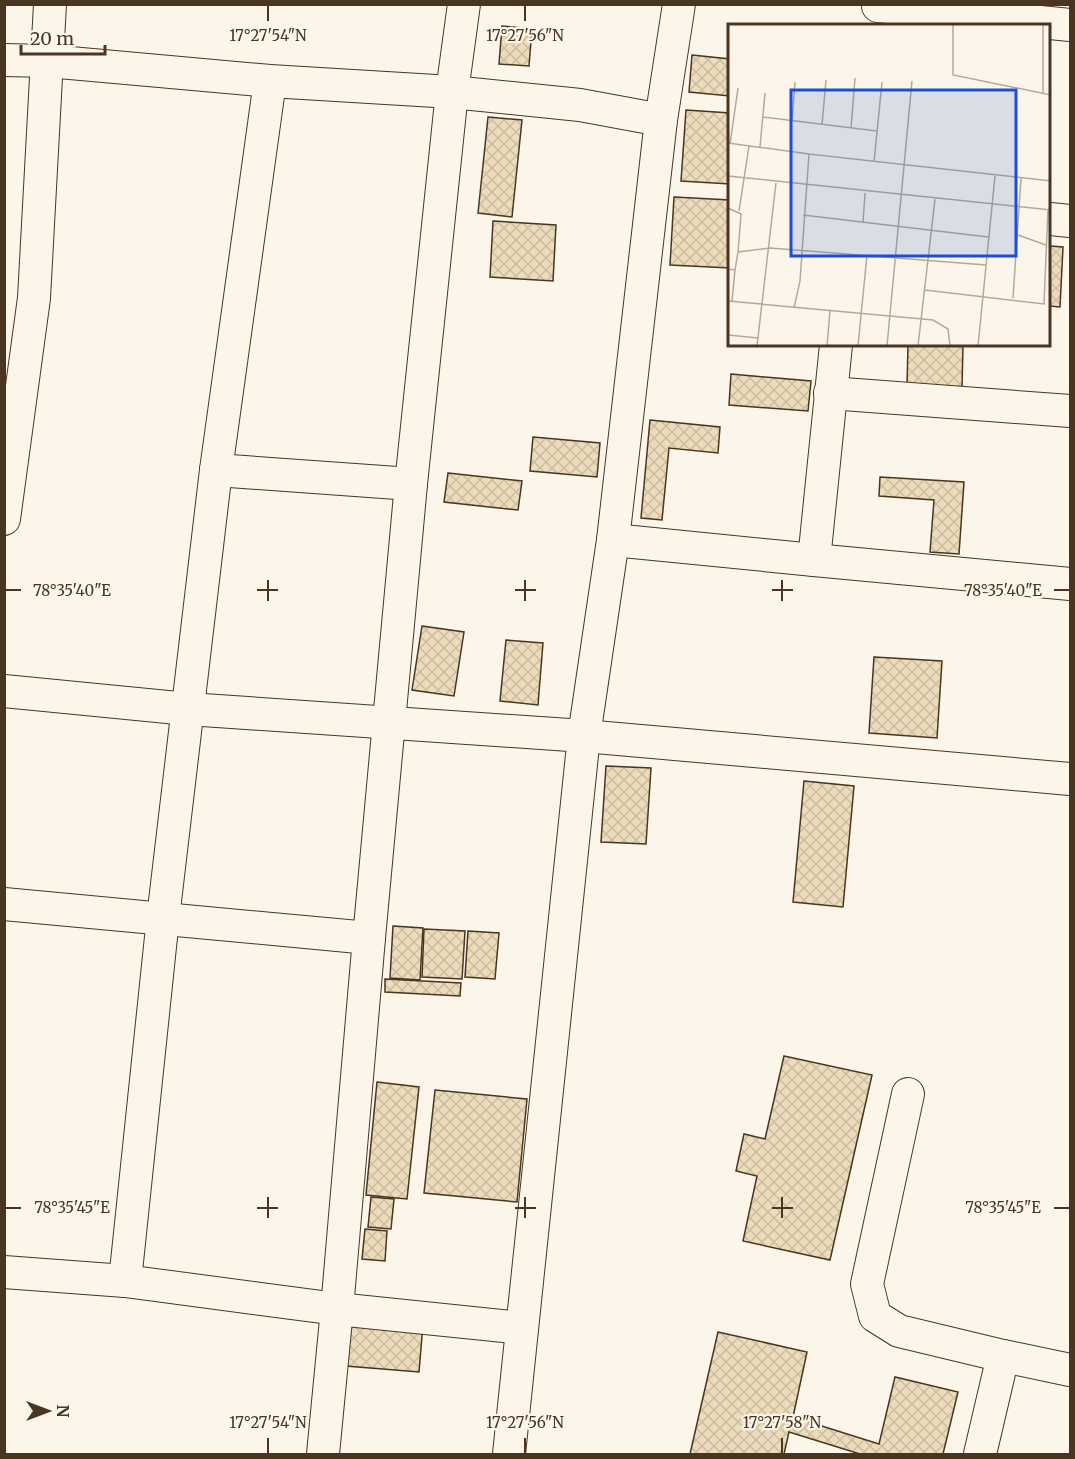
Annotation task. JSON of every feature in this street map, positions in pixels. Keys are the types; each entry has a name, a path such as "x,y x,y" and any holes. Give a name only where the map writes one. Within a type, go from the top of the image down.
{"street":[{"path":"6,503 34,298 50,4"},
{"path":"323,1455 411,484 452,92 464,4"},
{"path":"509,1455 584,736 613,540 662,120 680,4"},
{"path":"877,12 1071,25"},
{"path":"4,60 48,61 270,81 452,92 580,105 662,120"},
{"path":"125,1281 163,918 216,470 270,81"},
{"path":"1051,219 1071,221"},
{"path":"814,561 836,346"},
{"path":"830,393 1071,411"},
{"path":"216,470 411,484"},
{"path":"613,540 1071,584"},
{"path":"4,691 188,709 584,736 1071,779"},
{"path":"4,904 369,938"},
{"path":"908,1094 867,1284 875,1316 899,1330 1071,1370"},
{"path":"4,1272 125,1281 337,1309 522,1328"},
{"path":"980,1455 1003,1356"}],"building":[{"path":"502,26 532,29 529,66 499,64"},
{"path":"692,55 728,59 728,96 689,92"},
{"path":"686,110 728,113 728,184 681,181"},
{"path":"488,117 522,120 512,217 478,213"},
{"path":"674,197 728,200 728,268 670,265"},
{"path":"493,221 556,225 553,281 490,277"},
{"path":"1051,246 1063,247 1060,307 1051,306"},
{"path":"908,346 963,346 962,388 907,386"},
{"path":"731,374 811,381 808,411 729,405"},
{"path":"650,420 720,427 718,453 669,448 662,520 641,518"},
{"path":"533,437 600,443 597,477 530,471"},
{"path":"448,473 522,481 518,510 444,502"},
{"path":"880,477 964,482 959,554 930,552 934,500 879,496"},
{"path":"422,626 464,632 454,696 412,690"},
{"path":"506,640 543,643 538,705 500,701"},
{"path":"874,657 942,661 937,738 869,733"},
{"path":"606,766 651,768 646,844 601,842"},
{"path":"804,781 854,786 843,907 793,902"},
{"path":"393,926 423,928 420,980 390,978"},
{"path":"424,929 465,931 462,979 422,977"},
{"path":"468,931 499,933 495,979 465,977"},
{"path":"385,979 461,983 460,996 385,992"},
{"path":"784,1056 872,1075 830,1260 743,1241 757,1176 736,1171 744,1134 765,1139"},
{"path":"377,1082 419,1087 407,1199 366,1195"},
{"path":"435,1090 527,1099 517,1202 424,1193"},
{"path":"371,1197 394,1199 391,1229 368,1227"},
{"path":"365,1229 387,1231 385,1261 362,1259"},
{"path":"350,1318 423,1324 419,1372 346,1366"},
{"path":"718,1332 807,1352 793,1417 879,1444 895,1377 958,1392 943,1454 860,1454 789,1432 784,1454 690,1454"}]}
